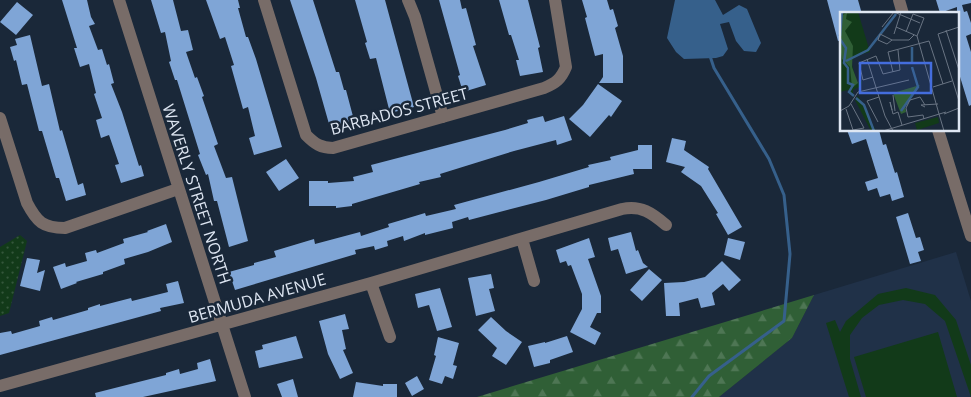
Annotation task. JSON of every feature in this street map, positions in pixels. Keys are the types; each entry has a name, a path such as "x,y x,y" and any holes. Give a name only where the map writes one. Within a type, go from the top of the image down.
{"street":[{"name":"WAVERLY STREET NORTH","path":"119,0 245,397"},
{"name":"BARBADOS STREET","path":"264,0 306,135 315,144 324,148 333,148 556,83 566,67 555,0"},
{"path":"408,0 415,17 443,117"},
{"path":"0,118 28,203 34,216 40,223 47,226 65,228 178,189"},
{"path":"938,131 971,236"},
{"name":"BERMUDA AVENUE","path":"0,386 223,325 631,207 648,211 666,225"},
{"path":"522,239 534,281"},
{"path":"371,283 390,337"}],"shaded area":[{"path":"956,252 971,301 971,397 719,397 792,338 814,295"}],"green space":[{"path":"20,235 27,241 9,313 0,316 0,247"},
{"path":"906,288 935,295 956,320 971,365 971,397 945,321 925,304 903,300 879,305 862,318 850,335 850,359 861,397 849,397 826,323 835,320 840,332 846,321 878,294"},
{"path":"814,295 792,338 719,397 477,397"},
{"path":"938,332 957,397 866,397 854,357"}],"water":[{"path":"675,0 715,0 723,15 739,5 747,9 761,43 756,52 744,51 736,41 729,22 720,24 728,49 723,56 684,59 676,52 667,38"}],"building":[{"path":"62,0 87,0 91,17 95,24 89,26 98,50 102,49 107,65 109,64 114,83 111,84 144,176 121,183 115,165 119,164 109,135 101,138 96,120 102,118 94,94 96,93 89,64 80,67 74,48 77,48"},
{"path":"151,0 173,0 181,31 188,30 193,50 186,52 195,78 197,77 204,96 202,97 218,144 214,146 226,178 232,177 248,241 229,247 217,201 214,201 208,174 206,175 198,155 200,154 177,80 175,80 169,62 171,61 165,32 161,33"},
{"path":"206,0 238,0 240,8 238,8 246,37 248,37 256,59 282,147 254,155 249,138 255,136 248,107 243,109 231,66 234,65 225,37 220,39"},
{"path":"290,0 313,0 336,72 339,72 344,90 346,90 355,124 331,131 316,78"},
{"path":"355,0 385,0 414,107 390,113 376,58 370,59 365,43 367,42"},
{"path":"439,0 460,0 462,9 466,8 476,45 473,46 486,85 463,92"},
{"path":"499,0 528,0 540,47 538,48 543,72 520,76 516,60 519,60 511,35 509,35"},
{"path":"582,0 607,0 610,10 613,9 618,26 615,28 623,56 623,83 599,83 603,77 603,54 595,56"},
{"path":"827,0 858,0 861,12 840,12 840,40 838,41"},
{"path":"936,0 971,0 971,3 962,5 964,12 967,11 971,23 971,34 966,36 971,52 971,105 969,106 958,70 957,7 940,12"},
{"path":"17,2 33,15 16,35 0,22"},
{"path":"30,35 42,86 49,84 60,131 62,130 78,185 83,183 86,195 66,201 59,178 56,178 42,131 39,131 27,84 22,85 16,60 14,61 10,47 17,45 15,39"},
{"path":"598,84 622,101 611,117 609,115 590,137 569,119 583,105"},
{"path":"543,116 545,122 564,116 572,140 557,145 556,140 514,151 440,174 441,177 419,182 420,184 352,204 352,206 336,208 336,206 309,206 309,181 328,181 328,183 354,181 353,177 373,172 371,165 505,130 528,123 527,120"},
{"path":"847,131 879,131 883,145 886,144 895,173 897,172 904,197 892,201 890,194 880,197 877,188 868,191 865,182 878,178 866,139 852,144"},
{"path":"672,138 686,141 684,150 709,167 708,169 742,227 728,235 716,214 718,213 701,186 681,172 685,167 666,162"},
{"path":"638,145 652,145 652,169 633,169 634,174 469,220 468,217 452,222 453,228 425,235 425,233 404,241 403,236 387,241 388,246 375,250 374,246 355,250 356,254 235,290 229,272 276,257 274,251 314,239 315,244 360,232 361,236 389,227 388,224 425,213 426,216 456,209 454,205 539,182 589,167 588,165 611,160 610,157 638,150"},
{"path":"286,159 299,178 279,191 266,172"},
{"path":"908,213 916,238 920,237 924,250 918,252 921,261 910,264 896,217"},
{"path":"166,224 172,242 124,259 125,264 61,289 53,267 65,263 66,267 87,261 85,253 96,250 97,253 124,243 123,239 148,232"},
{"path":"631,232 636,251 638,250 643,263 648,267 626,274 618,249 611,251 608,238"},
{"path":"589,238 595,257 588,259 601,296 601,313 597,313 590,327 601,333 595,345 570,332 582,309 582,294 571,265 568,266 566,261 560,263 556,250"},
{"path":"728,238 745,242 740,260 724,255"},
{"path":"27,258 40,260 37,273 45,270 40,291 20,286"},
{"path":"722,261 741,280 729,291 723,284 712,293 715,305 701,308 698,298 679,303 680,316 666,316 664,283 684,282 705,277"},
{"path":"649,269 662,280 642,301 630,290"},
{"path":"491,274 494,288 489,289 495,311 476,316 468,278"},
{"path":"178,281 184,303 160,308 161,311 0,355 0,333 11,331 12,334 40,326 39,321 52,317 53,320 88,310 88,308 100,304 100,306 131,298 132,301 168,292 166,284"},
{"path":"440,288 452,327 437,331 429,305 418,308 415,294"},
{"path":"345,314 349,329 342,330 346,349 343,350 353,373 340,379 328,354 319,321"},
{"path":"491,317 522,342 506,365 492,356 497,348 478,330"},
{"path":"296,336 303,358 259,368 255,351 263,349 262,345"},
{"path":"567,336 573,352 550,360 550,363 534,367 528,346"},
{"path":"438,337 459,343 453,365 457,366 453,379 445,376 442,384 429,380 436,356 434,355"},
{"path":"210,359 216,381 143,397 96,397 95,393 166,375 166,373 179,369 180,374 198,369 197,363"},
{"path":"417,376 424,389 412,396 405,383"},
{"path":"293,379 298,397 282,397 277,384"},
{"path":"356,382 383,386 383,384 397,384 397,397 353,397"}],"waterway":[{"path":"692,397 709,376 784,321 790,254 784,195 769,159 714,68 710,56"}]}
